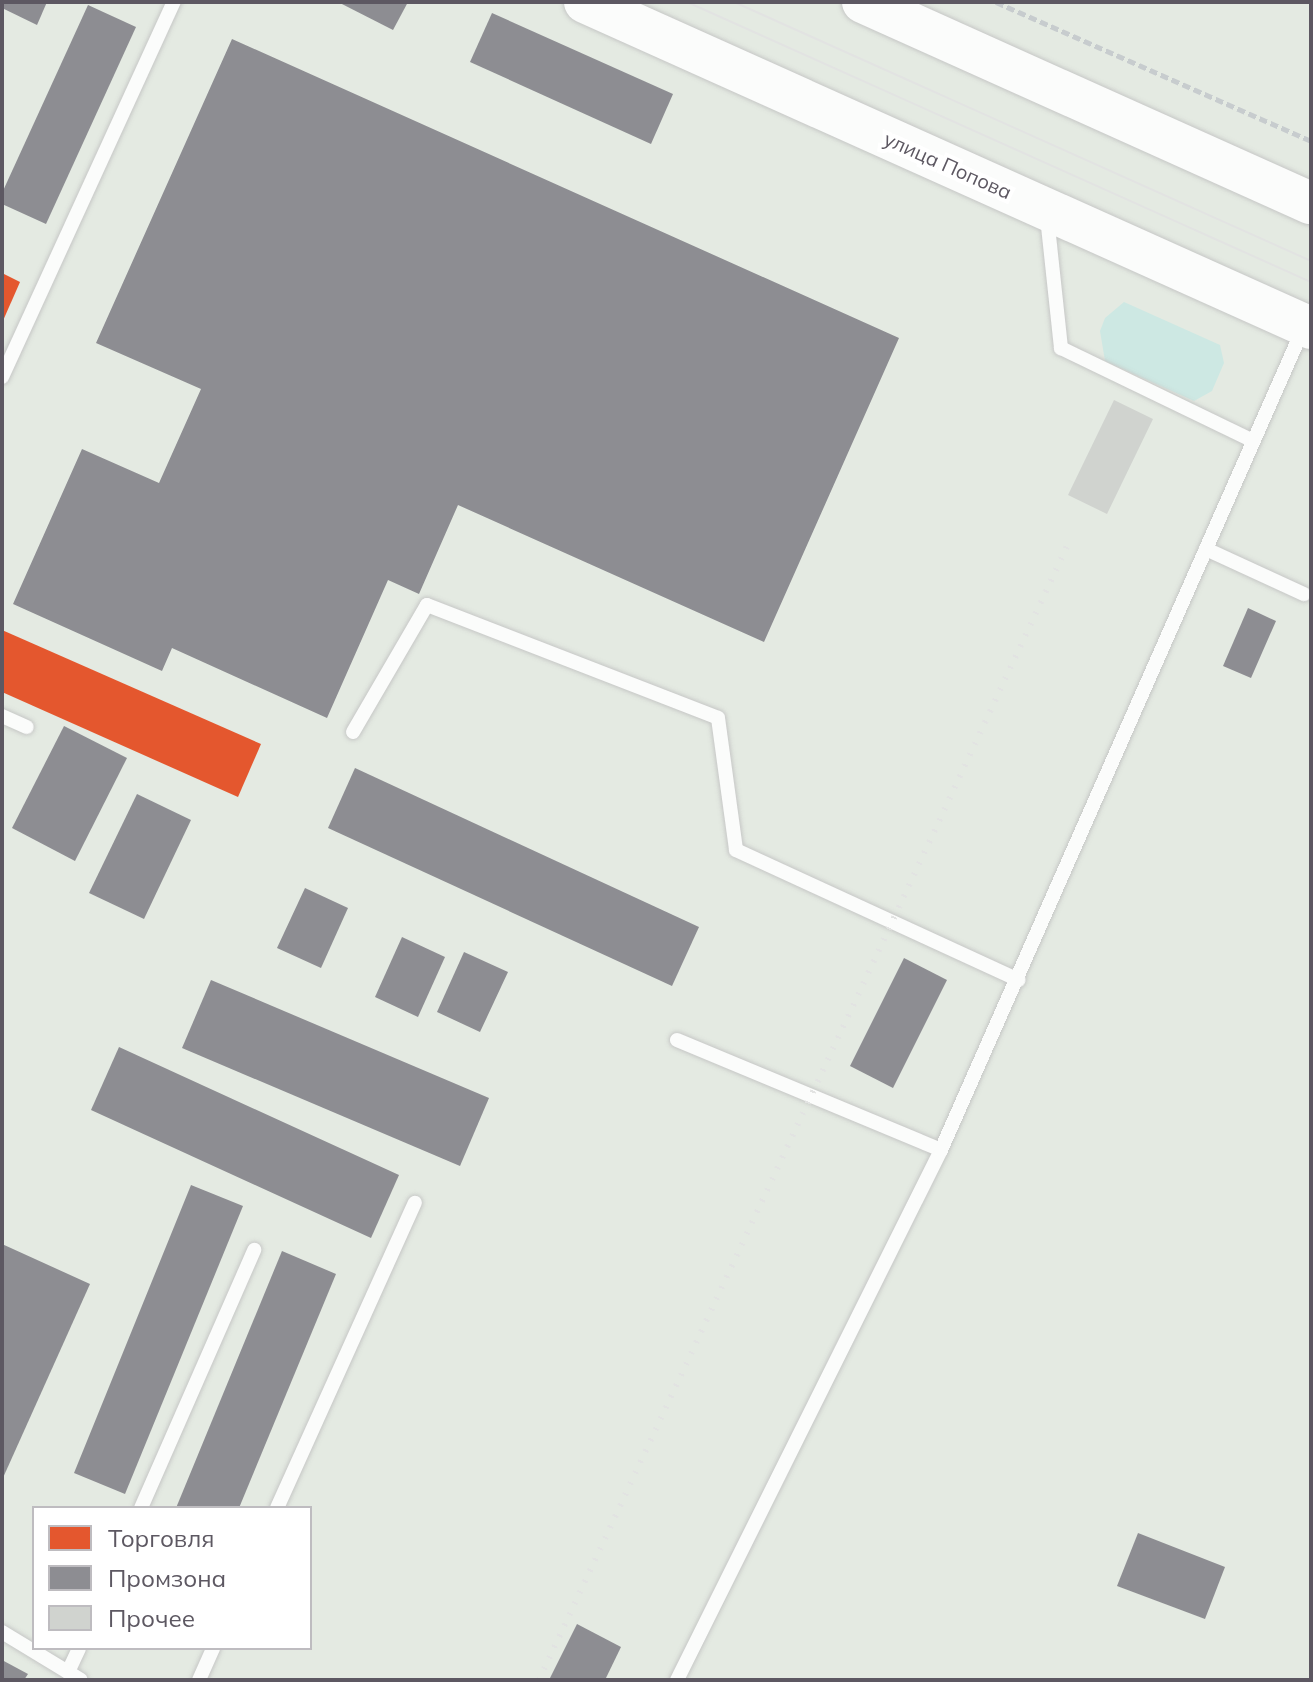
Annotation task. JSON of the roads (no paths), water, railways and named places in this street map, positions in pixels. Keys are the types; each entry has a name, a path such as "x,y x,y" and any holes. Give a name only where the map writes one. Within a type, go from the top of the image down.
{"main road":[{"name":"улица Попова","path":"585,2 1308,326"},
{"path":"863,2 1311,203"}],"lane":[{"path":"2,377 174,2"},
{"path":"1046,209 1061,348 1253,441"},
{"path":"677,1680 941,1150 1019,980 1253,441 1308,326"},
{"path":"1206,549 1304,594"},
{"path":"353,732 427,605 718,718 736,850 1019,980"},
{"path":"2,716 27,727"},
{"path":"677,1040 941,1150"},
{"path":"278,1506 415,1203"},
{"path":"142,1506 254,1250"},
{"path":"2,1632 75,1676 79,1650"},
{"path":"199,1680 212,1650"}],"tram line":[{"path":"687,2 1311,282"},
{"path":"734,2 1311,261"}],"railway":[{"path":"539,1680 1068,544"}]}
